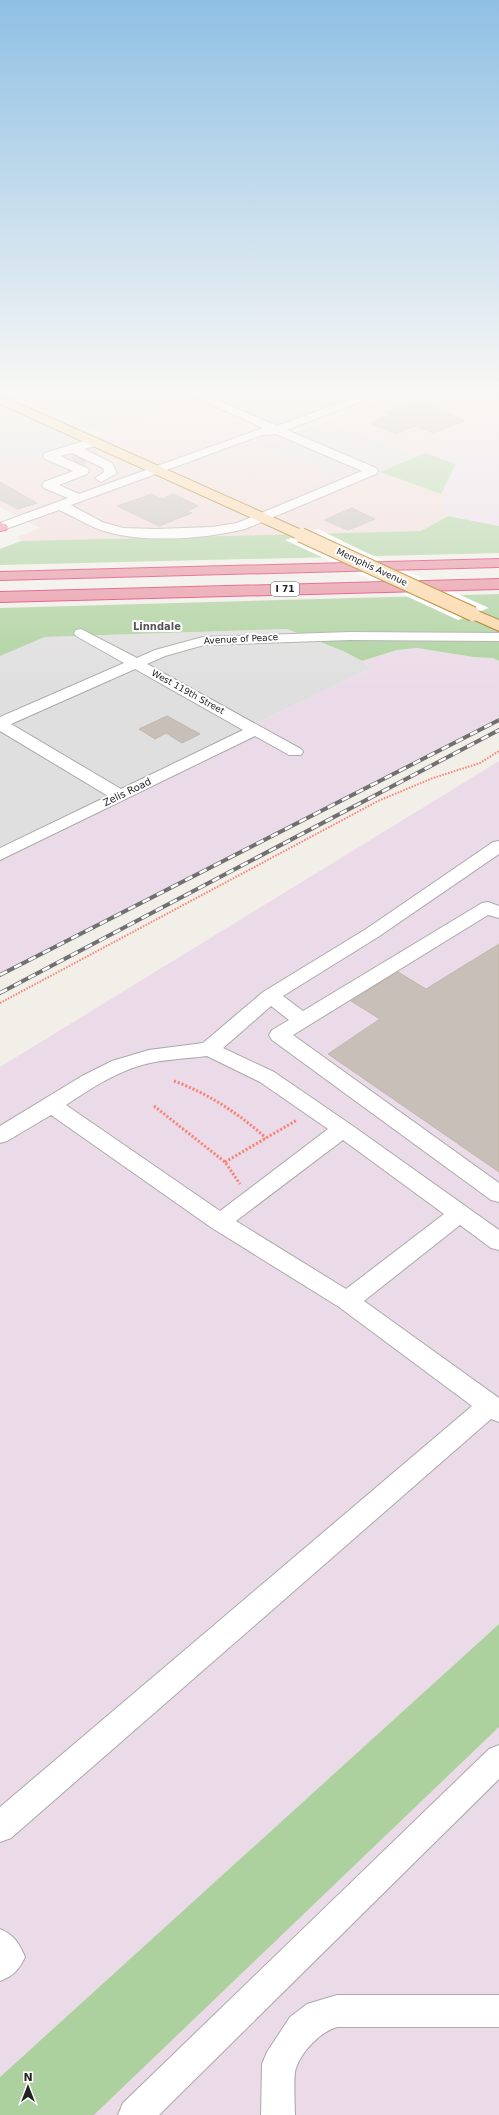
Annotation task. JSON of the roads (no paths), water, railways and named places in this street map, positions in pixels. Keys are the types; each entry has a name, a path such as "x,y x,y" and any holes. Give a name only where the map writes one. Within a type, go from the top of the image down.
{"highway":[{"name":"I 71","path":"0,576 499,563"},
{"path":"0,571 90,573"},
{"name":"I 71","path":"0,598 499,584"}],"main road":[{"name":"Memphis Avenue","path":"207,492 499,626"}],"street":[{"path":"64,492 79,498"},
{"path":"0,530 96,492"},
{"path":"0,530 73,511 125,492"},
{"path":"60,505 106,527 135,532 226,528 240,526 322,492"},
{"name":"West 119th Street","path":"81,633 295,752"},
{"name":"Avenue of Peace","path":"0,724 136,663 180,646 220,639 376,635 499,637"},
{"path":"0,724 120,796"},
{"name":"Zelis Road","path":"0,855 255,730"},
{"path":"209,1049 270,996 372,933 499,846"},
{"path":"495,906 279,1035 499,1194"},
{"path":"270,996 302,1020"},
{"path":"0,1136 94,1077 129,1062 154,1056 209,1049 267,1077 343,1129 499,1242"},
{"path":"0,1827 494,1408 347,1301 220,1222 51,1105"},
{"path":"220,1222 343,1129"},
{"path":"347,1301 459,1214"},
{"path":"135,2115 499,1759"},
{"path":"0,1944 9,1957 0,1965"},
{"path":"278,2115 279,2064 302,2029 319,2016 337,2011 499,2010"}],"railway":[{"path":"0,975 499,720"},
{"path":"0,993 499,730"}],"district":[{"name":"Linndale","path":"157,626"}]}
